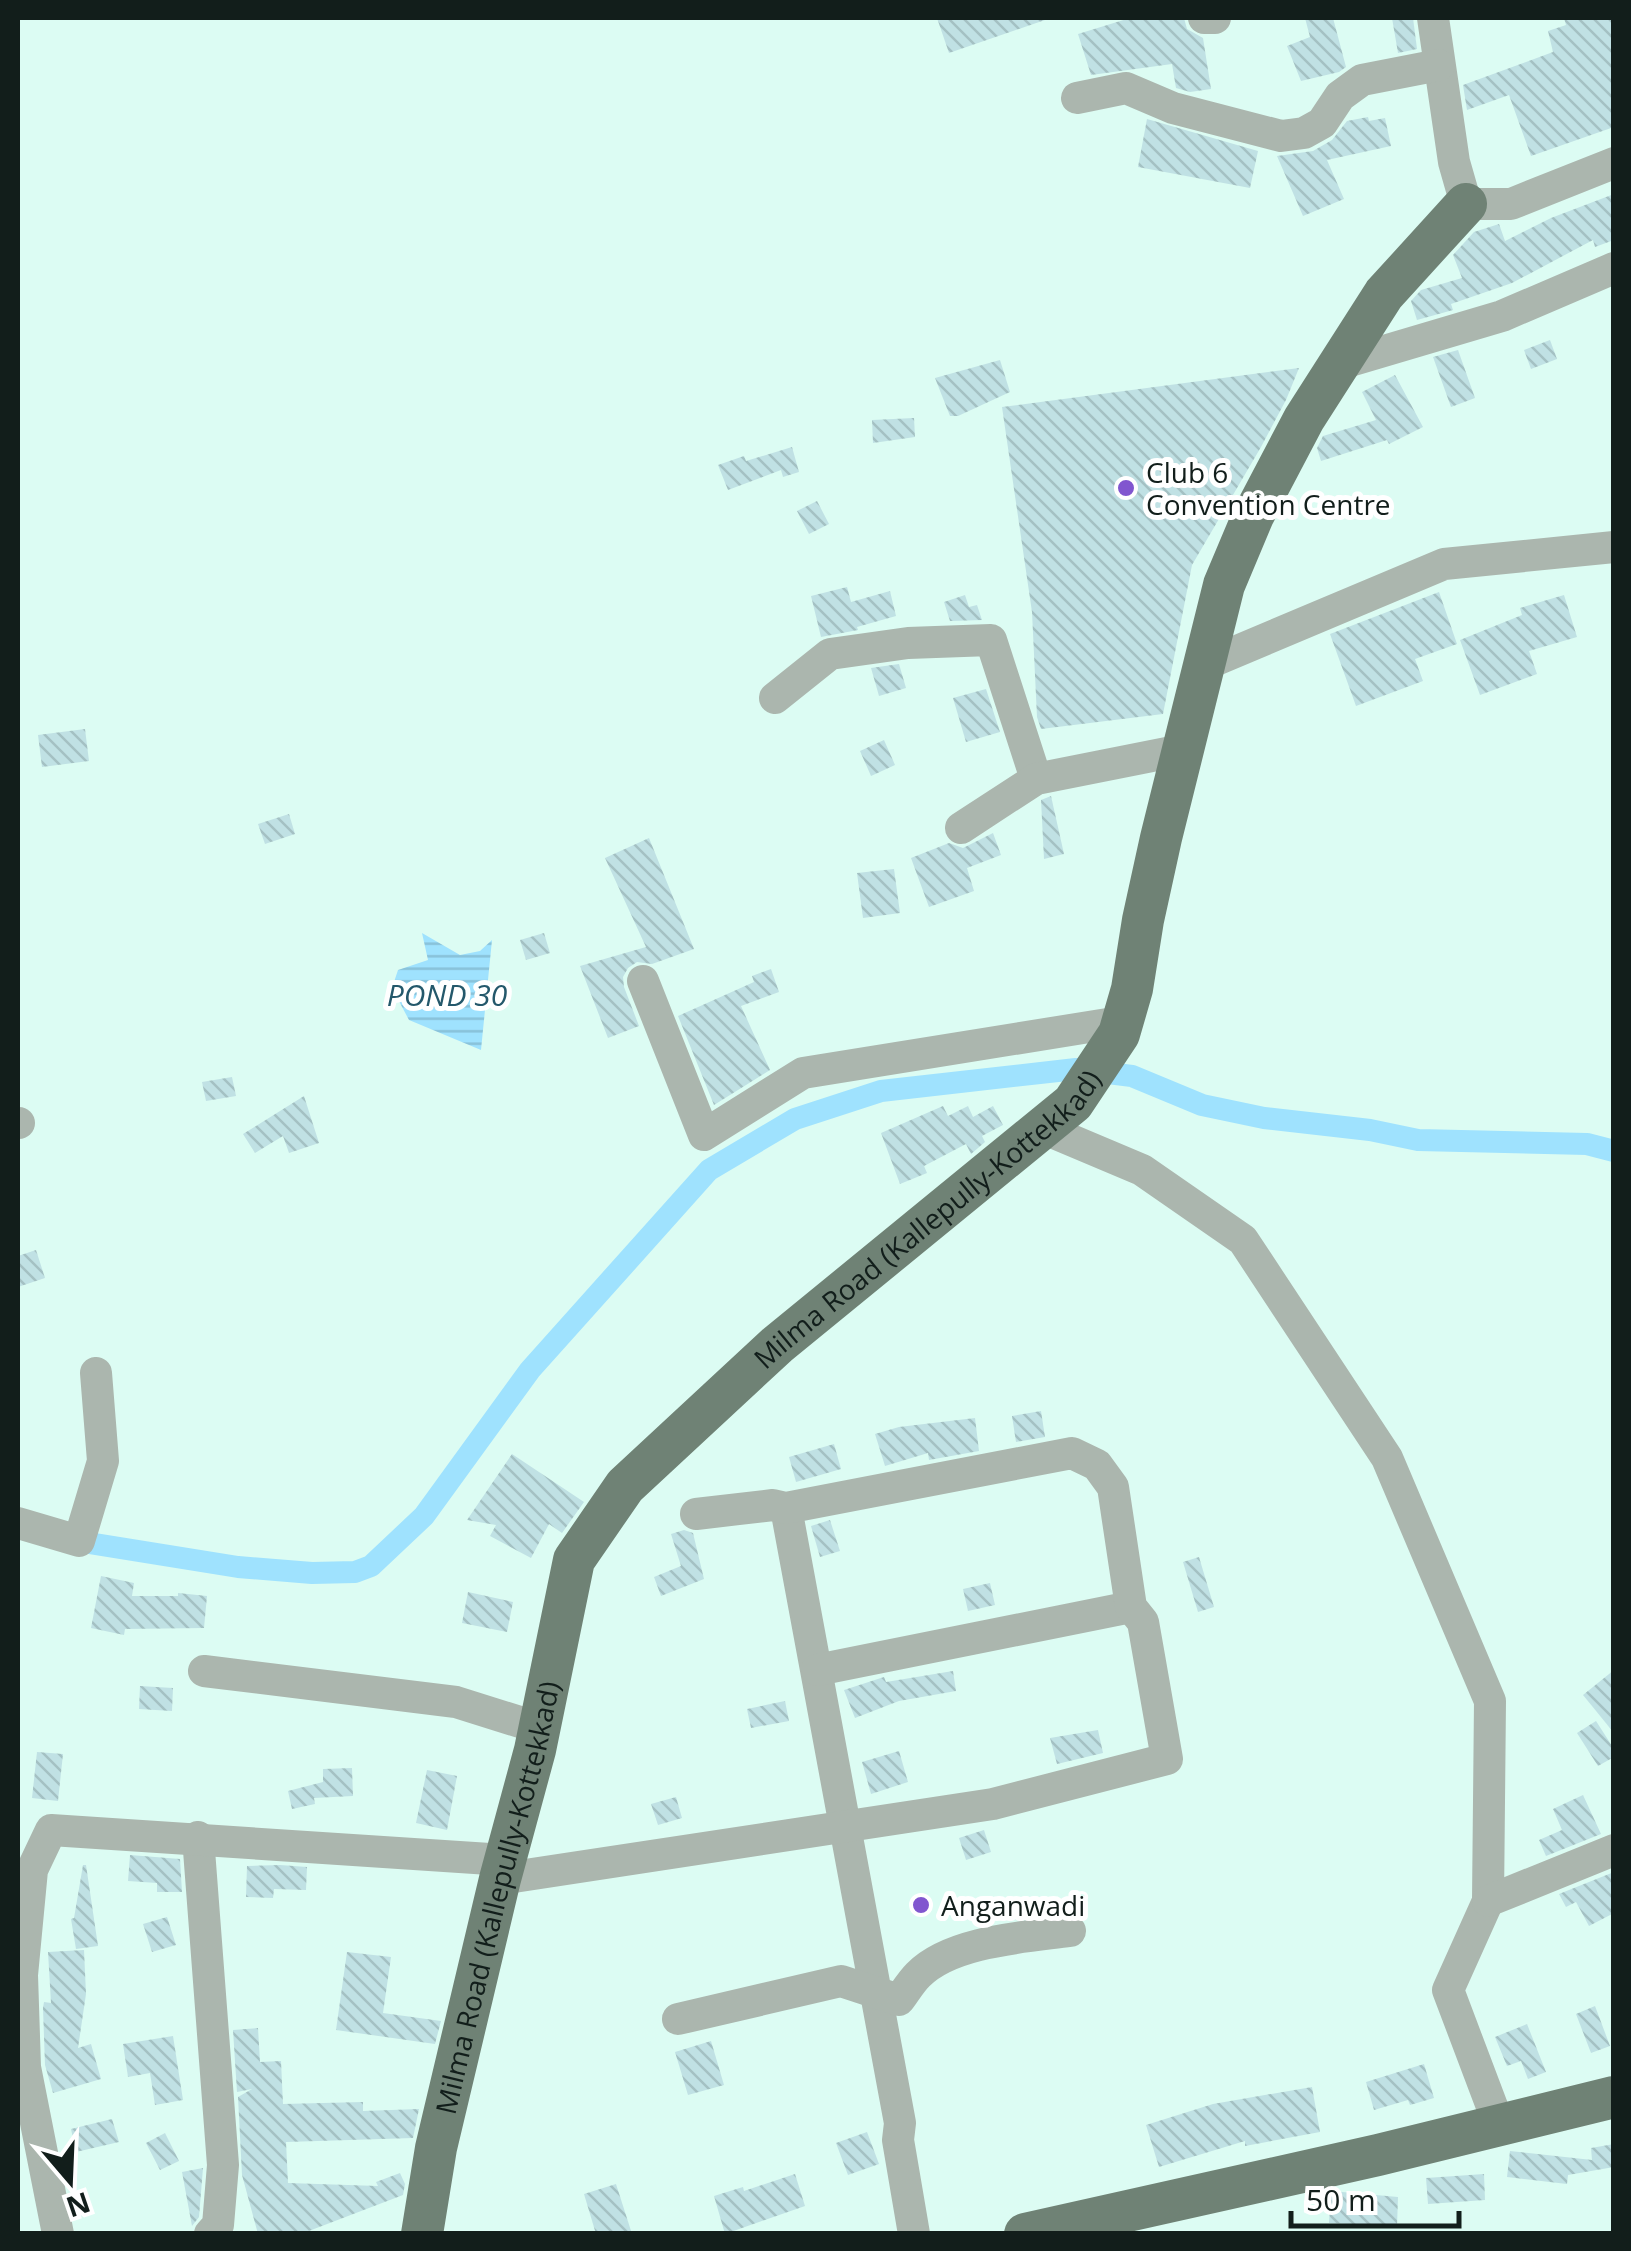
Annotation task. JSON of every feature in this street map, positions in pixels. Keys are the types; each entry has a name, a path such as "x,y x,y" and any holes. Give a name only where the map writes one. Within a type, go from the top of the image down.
{"main road":[{"name":"Milma Road (Kallepully-Kottekkad)","path":"422,2234 436,2148 539,1728 574,1560 625,1486 777,1345 1056,1115 1120,1028 1132,989 1142,920 1224,585 1253,516 1304,420 1384,294 1466,204"},
{"path":"1025,2234 1614,2097"}],"street":[{"path":"1204,18 1215,18"},
{"path":"1433,18 1454,162 1466,204 1511,204 1614,163"},
{"path":"1077,98 1126,88 1173,108 1280,136 1304,133 1322,123 1340,96 1362,80 1439,65"},
{"path":"1340,364 1502,316 1614,268"},
{"path":"1204,665 1444,564 1614,547"},
{"path":"775,698 830,654 908,642 991,640 1036,779"},
{"path":"961,828 1036,779 1182,750"},
{"path":"642,981 704,1135 802,1072 1120,1028"},
{"path":"1056,1115 1243,1240 1387,1458 1490,1701 1488,1901 1448,1990 1499,2126"},
{"path":"18,1523 79,1541 103,1461 96,1373"},
{"path":"58,2234 24,2067 22,1974 32,1870 52,1830 198,1837 502,1870 993,1804 1167,1759 1143,1622 1132,1607 1113,1487 1098,1465 1072,1453 786,1508 773,1504 696,1514"},
{"path":"786,1508 900,2123 898,2140 914,2234"},
{"path":"817,1670 1132,1607"},
{"path":"204,1671 456,1702 539,1728"},
{"path":"198,1837 222,2165 218,2225 210,2234"},
{"path":"1488,1901 1614,1850"},
{"path":"678,2019 840,1981 899,2000 920,1973 945,1956 1000,1941 1070,1932"}],"water":[{"name":"POND 30","path":"422,933 460,955 480,951 492,940 481,1050 409,1020 392,988 398,970 428,960"}],"building":[{"path":"937,18 1044,18 1045,20 949,53"},
{"path":"1130,18 1184,18 1187,29 1203,38 1211,89 1190,92 1176,88 1172,64 1091,75 1078,34"},
{"path":"1305,18 1333,18 1346,67 1301,81 1287,46 1310,37"},
{"path":"1392,18 1413,18 1417,49 1398,53"},
{"path":"1564,18 1610,18 1614,27 1614,127 1531,156 1509,95 1467,110 1463,85 1553,52 1548,31 1566,25"},
{"path":"1368,117 1369,121 1385,118 1391,146 1327,160 1344,199 1303,216 1277,156 1313,151 1332,140 1347,121"},
{"path":"1147,119 1258,151 1250,188 1138,167"},
{"path":"1614,194 1614,240 1595,247 1593,240 1512,283 1451,304 1453,310 1417,320 1411,301 1421,290 1462,278 1453,255 1474,232 1499,224 1505,241"},
{"path":"1550,340 1557,359 1531,369 1524,350"},
{"path":"1458,350 1475,398 1451,407 1433,357"},
{"path":"1000,360 1010,392 950,416 935,378"},
{"name":"Club 6 Convention Centre","path":"1299,368 1261,447 1192,565 1163,714 1041,729 1037,717 1032,612 1002,407"},
{"path":"1395,375 1423,427 1389,444 1387,440 1321,461 1317,448 1323,436 1376,420 1362,392"},
{"path":"914,418 915,437 873,443 872,420"},
{"path":"792,447 799,472 783,477 781,470 728,490 718,465"},
{"path":"817,501 829,524 809,534 797,511"},
{"path":"847,587 851,602 890,591 896,616 857,627 858,630 821,637 811,596"},
{"path":"1439,592 1457,644 1415,659 1423,681 1356,706 1330,634"},
{"path":"965,595 969,607 977,605 982,620 950,621 944,602"},
{"path":"1564,595 1577,637 1529,651 1537,674 1480,695 1460,640 1522,615 1520,608"},
{"path":"899,664 906,688 879,696 871,668"},
{"path":"986,689 1000,732 966,742 953,698"},
{"path":"85,729 89,761 42,767 38,735"},
{"path":"884,740 895,765 871,776 860,751"},
{"path":"1051,796 1064,854 1044,859 1041,800"},
{"path":"289,814 295,834 265,844 258,824"},
{"path":"993,833 1001,855 967,868 974,891 929,907 911,858 949,843 963,848"},
{"path":"649,838 694,949 652,964 637,962 628,968 623,977 624,987 639,1026 608,1038 580,966 646,947 605,858"},
{"path":"894,869 900,913 863,918 857,873"},
{"path":"544,933 550,953 526,960 520,940"},
{"path":"771,969 779,992 741,1006 770,1070 714,1105 678,1016 754,982 752,976"},
{"path":"232,1077 236,1096 206,1101 202,1082"},
{"path":"304,1096 319,1143 289,1153 283,1136 255,1153 243,1134"},
{"path":"943,1106 948,1116 968,1106 973,1117 993,1106 1003,1125 982,1136 985,1142 971,1154 966,1144 924,1166 927,1173 900,1184 881,1133"},
{"path":"36,1250 45,1278 18,1287 18,1256"},
{"path":"1041,1411 1045,1437 1016,1442 1012,1416"},
{"path":"975,1418 979,1451 929,1460 928,1453 885,1466 875,1434 899,1427"},
{"path":"834,1444 841,1469 796,1482 789,1457"},
{"path":"512,1454 584,1502 562,1533 549,1524 531,1558 490,1536 496,1525 467,1520"},
{"path":"830,1520 840,1551 820,1557 811,1526"},
{"path":"684,1530 693,1533 704,1579 661,1596 654,1577 681,1566 671,1534"},
{"path":"1199,1557 1214,1607 1198,1612 1183,1562"},
{"path":"101,1576 134,1583 132,1596 207,1596 204,1628 125,1629 124,1635 91,1628"},
{"path":"990,1583 995,1605 968,1611 963,1589"},
{"path":"468,1592 513,1602 507,1632 462,1623"},
{"path":"1614,1670 1614,1733 1583,1695"},
{"path":"953,1671 956,1691 899,1701 855,1718 844,1690 884,1677 886,1682"},
{"path":"140,1686 173,1688 172,1711 139,1709"},
{"path":"785,1701 789,1721 751,1728 747,1709"},
{"path":"1596,1721 1614,1749 1614,1757 1598,1766 1577,1733"},
{"path":"1098,1730 1103,1753 1057,1764 1050,1738"},
{"path":"899,1751 908,1782 871,1794 862,1762"},
{"path":"37,1752 63,1754 58,1801 32,1798"},
{"path":"352,1768 353,1796 314,1798 315,1804 292,1809 288,1791 323,1782 323,1769"},
{"path":"427,1770 457,1776 447,1830 416,1823"},
{"path":"1583,1795 1601,1834 1546,1856 1539,1840 1562,1830 1553,1809"},
{"path":"676,1797 682,1818 658,1825 651,1804"},
{"path":"984,1830 991,1852 966,1860 959,1838"},
{"path":"130,1855 180,1859 182,1892 157,1892 157,1883 128,1881"},
{"path":"83,1865 98,1946 76,1949 71,1919"},
{"path":"247,1866 307,1867 306,1890 274,1889 273,1898 246,1897"},
{"path":"1614,1872 1614,1913 1589,1926 1576,1902 1566,1907 1559,1894"},
{"path":"167,1917 176,1945 152,1952 143,1924"},
{"path":"84,1950 86,1994 78,2048 91,2044 101,2079 53,2093 45,2065 43,2008 44,2002 51,2003 48,1952"},
{"path":"347,1952 391,1957 383,2013 441,2021 435,2044 336,2030"},
{"path":"1595,2006 1610,2046 1591,2053 1576,2014"},
{"path":"1527,2024 1546,2072 1528,2079 1521,2061 1507,2066 1495,2037"},
{"path":"258,2028 260,2062 281,2061 283,2104 363,2102 363,2111 419,2109 413,2138 286,2142 288,2183 378,2186 376,2182 400,2173 405,2184 403,2195 301,2234 258,2234 242,2175 238,2097 252,2089 237,2092 233,2030"},
{"path":"173,2036 183,2100 155,2105 150,2073 128,2077 123,2044"},
{"path":"711,2041 724,2085 688,2095 675,2052"},
{"path":"1424,2064 1434,2098 1410,2105 1408,2100 1374,2110 1366,2082"},
{"path":"1312,2087 1320,2132 1245,2146 1245,2141 1159,2167 1146,2125 1213,2104"},
{"path":"112,2119 119,2142 76,2152 71,2129"},
{"path":"867,2132 879,2164 848,2175 836,2143"},
{"path":"165,2133 179,2161 160,2170 146,2143"},
{"path":"1614,2144 1614,2167 1568,2175 1567,2184 1507,2177 1510,2151 1592,2160 1591,2148"},
{"path":"203,2168 199,2217 192,2226 182,2172"},
{"path":"795,2174 805,2206 725,2234 714,2196 743,2187 744,2191"},
{"path":"1484,2174 1485,2200 1428,2204 1426,2178"},
{"path":"616,2184 632,2234 596,2234 584,2194"},
{"path":"1331,2191 1398,2197 1397,2226 1329,2223"}],"waterway":[{"path":"64,1539 238,1567 312,1573 355,1572 371,1566 424,1516 530,1370 709,1170 795,1119 881,1091 1076,1069 1132,1076 1202,1105 1264,1118 1370,1130 1418,1140 1587,1144 1614,1151"}],"place":[{"name":"Club 6 Convention Centre","path":"1126,488"},
{"name":"Anganwadi","path":"921,1905"}]}
